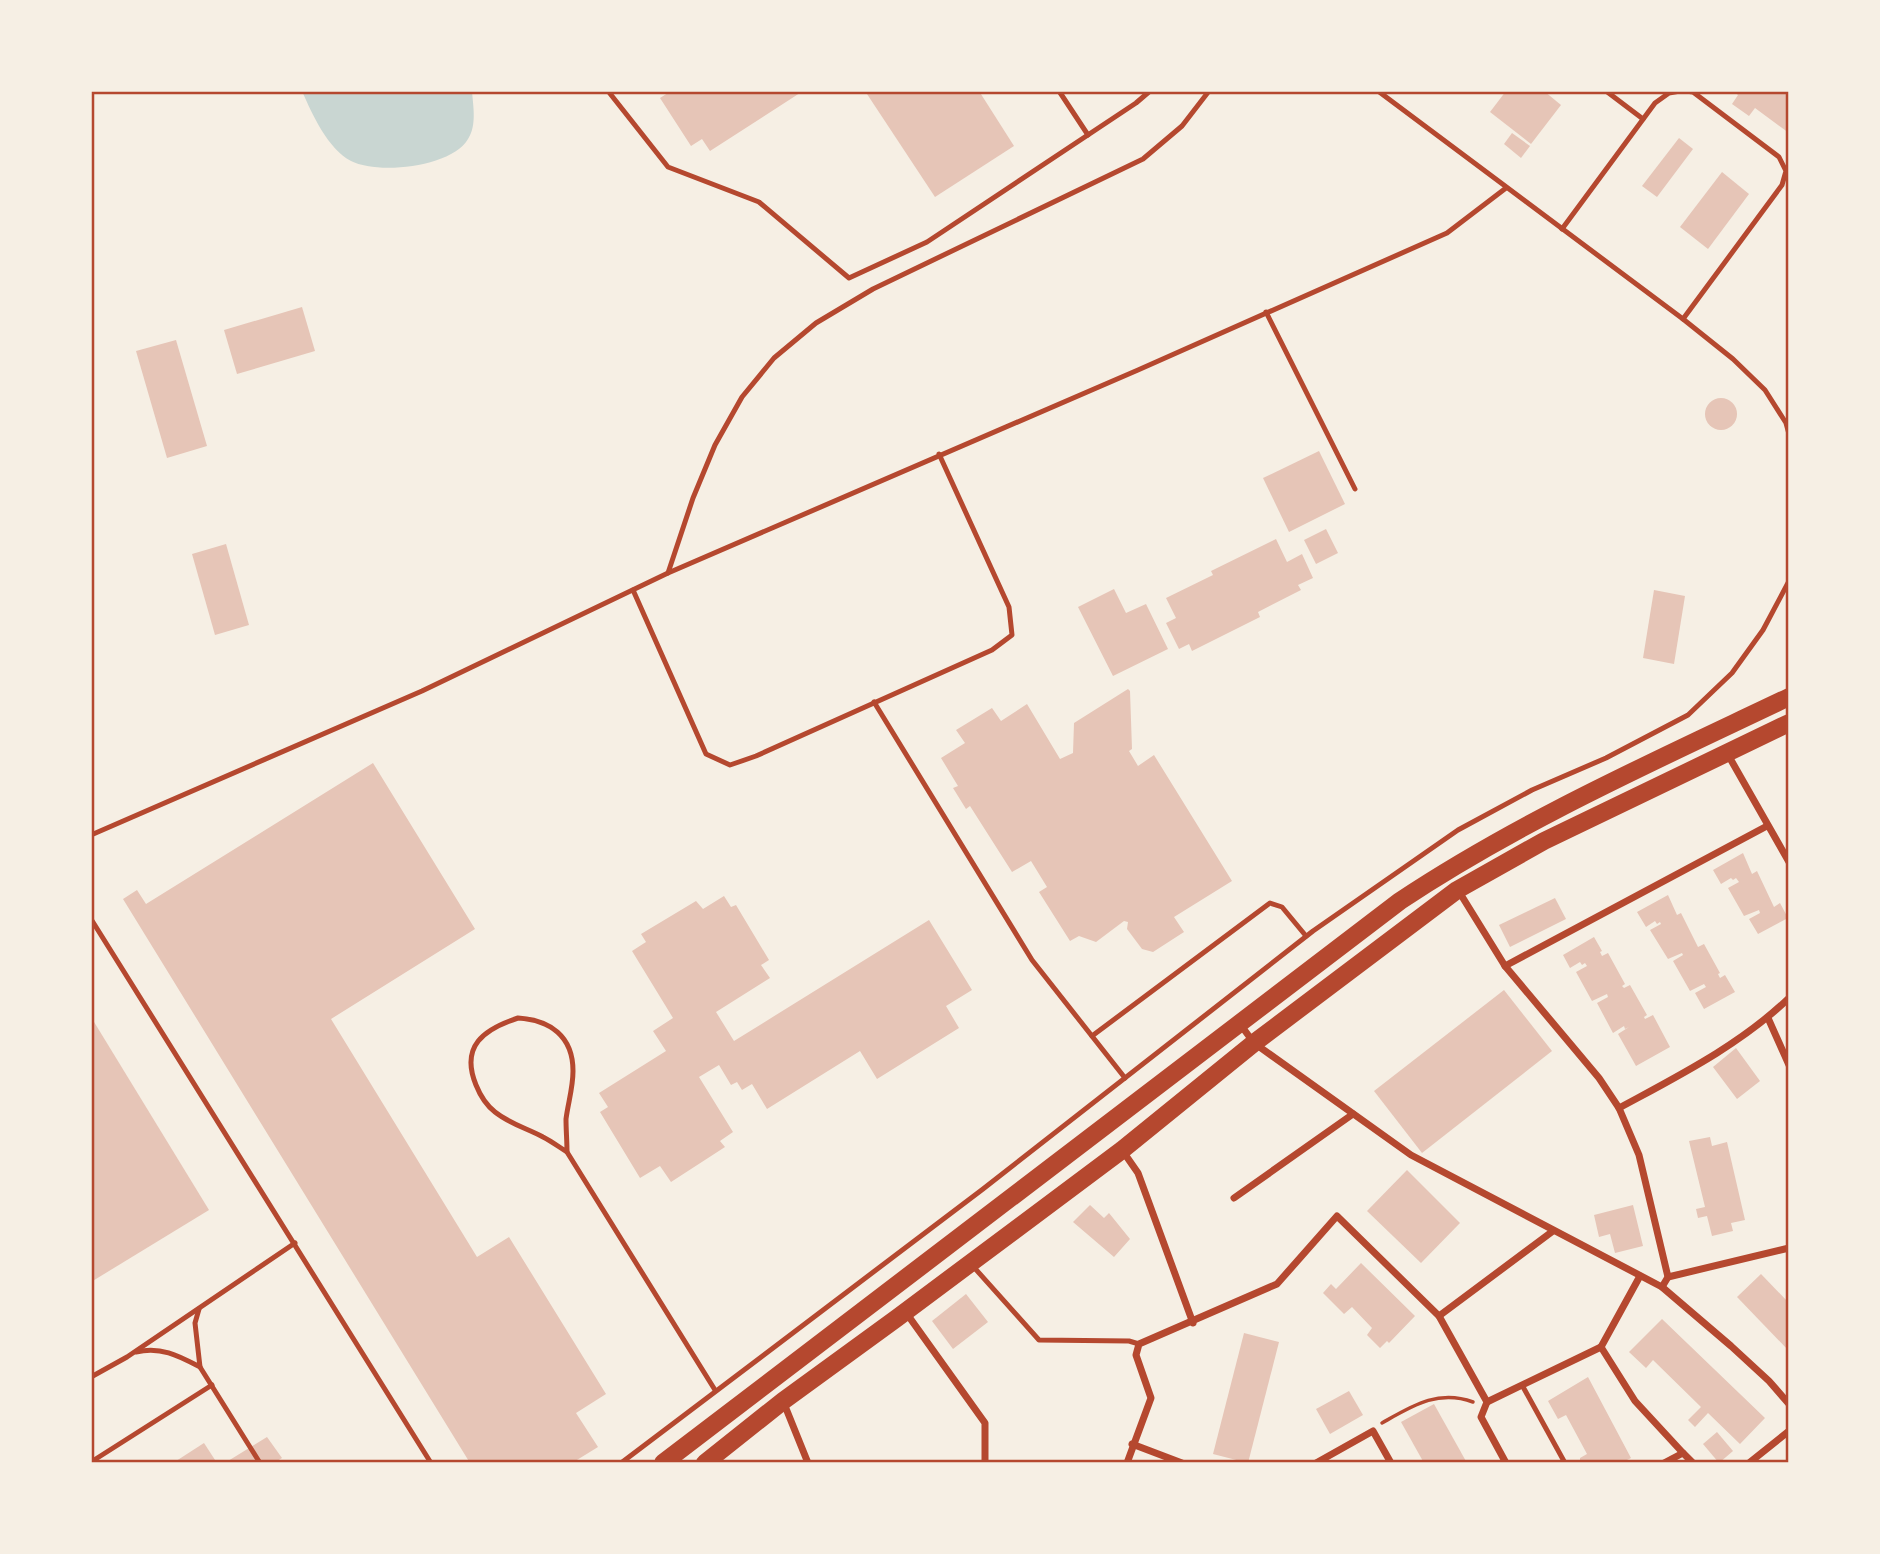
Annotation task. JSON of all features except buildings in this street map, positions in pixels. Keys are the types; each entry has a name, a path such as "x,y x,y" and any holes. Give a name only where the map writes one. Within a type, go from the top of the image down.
{"highway":[{"path":"663,1463 1401,901 1481,849 1789,696"},
{"path":"705,1463 783,1401 1122,1150 1254,1043 1457,890 1544,841 1789,723"}],"street":[{"path":"1727,752 1789,862"},
{"path":"1505,966 1767,826"},
{"path":"1457,890 1505,966 1599,1078 1619,1108 1639,1155 1668,1277 1662,1287"},
{"path":"1619,1108 1700,1063 1768,1018 1789,998"},
{"path":"1768,1018 1789,1065"},
{"path":"1239,1024 1254,1043 1411,1155 1662,1287 1731,1346 1789,1404"},
{"path":"1234,1198 1353,1114"},
{"path":"1122,1150 1138,1174 1192,1322"},
{"path":"1127,1463 1151,1398 1136,1354 1139,1345 1277,1284 1337,1216 1439,1316 1487,1402"},
{"path":"1439,1316 1553,1231"},
{"path":"1668,1277 1788,1249"},
{"path":"1506,1463 1481,1417 1487,1402 1601,1347 1640,1276"},
{"path":"905,1311 985,1423 985,1463"},
{"path":"1601,1347 1635,1401 1693,1463"},
{"path":"783,1401 808,1463"},
{"path":"1316,1463 1373,1431 1391,1463"},
{"path":"1749,1463 1789,1431"},
{"path":"1132,1444 1182,1463"},
{"path":"1664,1463 1683,1453"}],"lane":[{"path":"608,91 668,167 759,202 849,278 927,242 1150,91"},
{"path":"1059,91 1088,135"},
{"path":"668,573 693,498 715,445 742,397 774,358 816,323 873,289 1143,159 1182,126 1209,91"},
{"path":"1378,91 1733,359 1765,390 1786,423 1789,434"},
{"path":"1606,91 1643,119"},
{"path":"1562,229 1655,103 1669,93 1680,91"},
{"path":"1683,319 1782,186 1786,171 1779,157 1693,92 1686,91"},
{"path":"91,835 400,701 668,573 1447,233 1506,188"},
{"path":"1266,312 1355,489"},
{"path":"633,590 706,754 730,765 756,756 992,650 1012,635 1009,607 939,454"},
{"path":"621,1463 983,1189 1306,936 1458,830 1532,790 1605,758 1688,715 1732,673 1763,630 1788,586"},
{"path":"874,702 1032,960 1125,1078"},
{"path":"1092,1037 1270,903 1282,907 1306,936"},
{"path":"91,919 430,1463"},
{"path":"567,1152 566,1119 573,1069 564,1038 537,1019 518,1018 487,1031 477,1041 471,1063 480,1095 492,1110 511,1124 544,1137 567,1152 715,1390"},
{"path":"91,1377 133,1353 295,1243"},
{"path":"969,1262 1039,1340 1129,1341 1139,1345"},
{"path":"199,1309 195,1323 200,1367 260,1463"},
{"path":"133,1353 151,1349 165,1351 200,1367"},
{"path":"91,1462 212,1385"},
{"path":"1522,1385 1565,1463"}],"path":[{"path":"1373,1431 1383,1422 1420,1403 1444,1396 1459,1397 1477,1403 1487,1402"}],"shaded area":[{"path":"302,91 472,91 473,128 459,149 431,162 396,168 363,165 351,161 328,140"}]}
